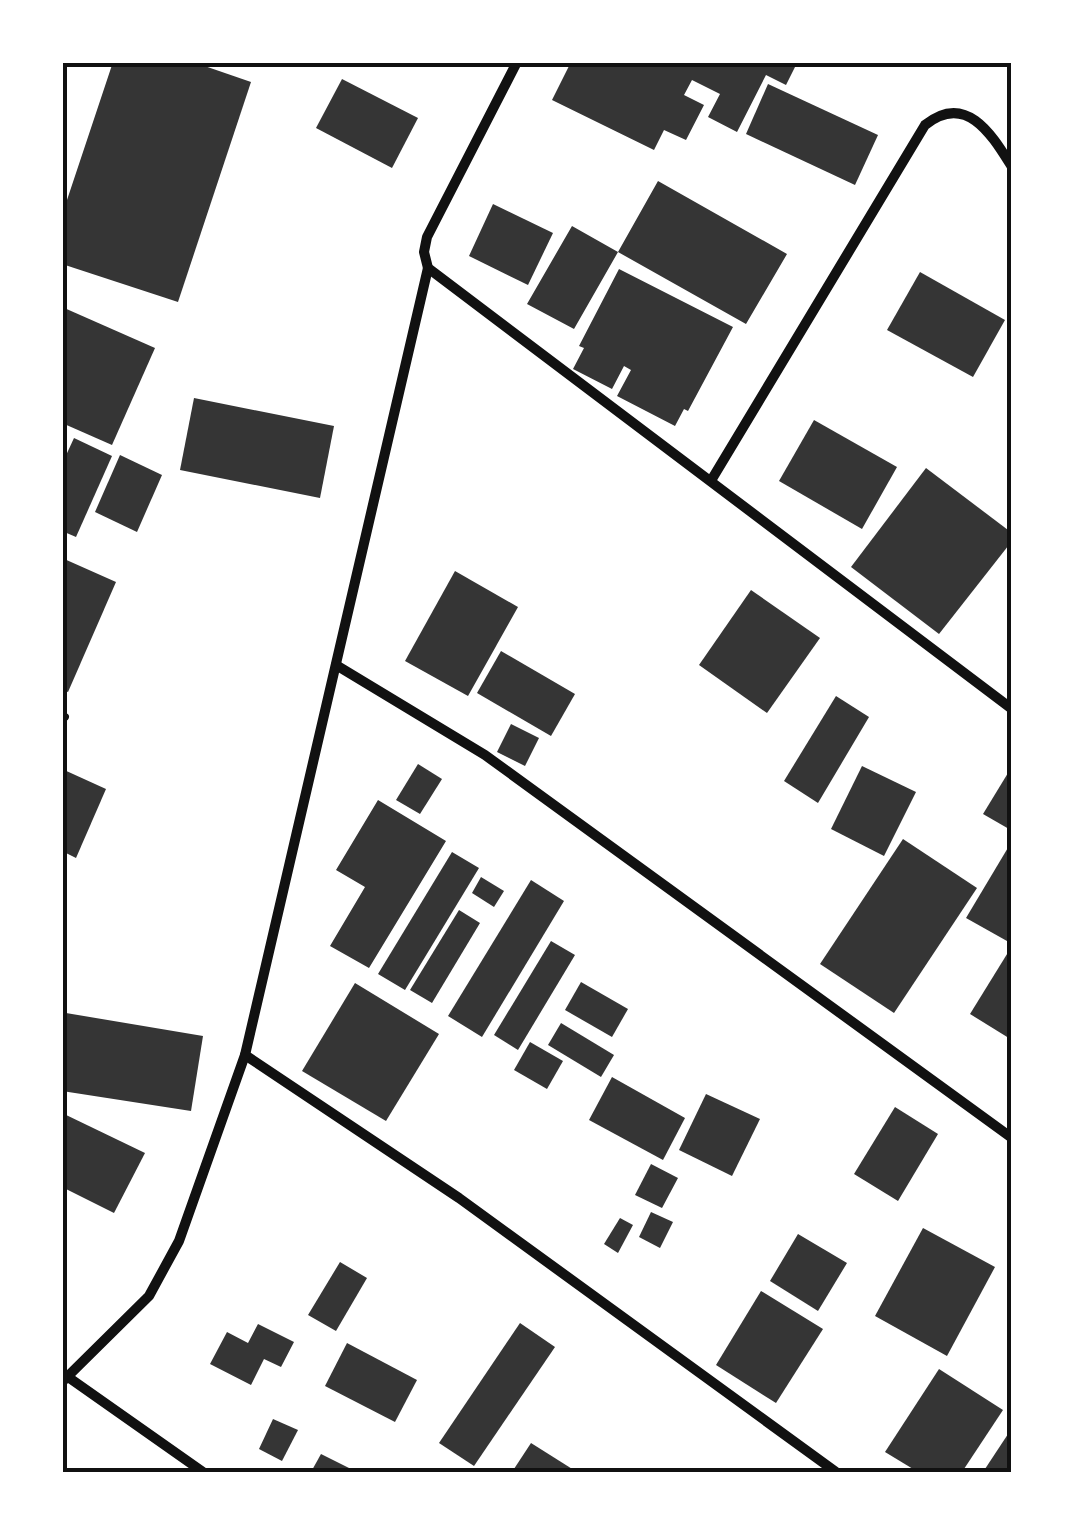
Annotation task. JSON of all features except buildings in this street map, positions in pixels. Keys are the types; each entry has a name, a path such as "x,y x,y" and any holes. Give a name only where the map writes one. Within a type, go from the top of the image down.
{"street":[{"path":"204,1472 65,1379 149,1296 179,1241 244,1055 428,268 424,252 427,237 517,62"},
{"path":"712,478 926,125 946,116 976,119 988,128 1012,167"},
{"path":"428,268 712,478 1012,709"},
{"path":"336,665 485,756 1012,1138"},
{"path":"244,1055 460,1198 836,1472"}]}
